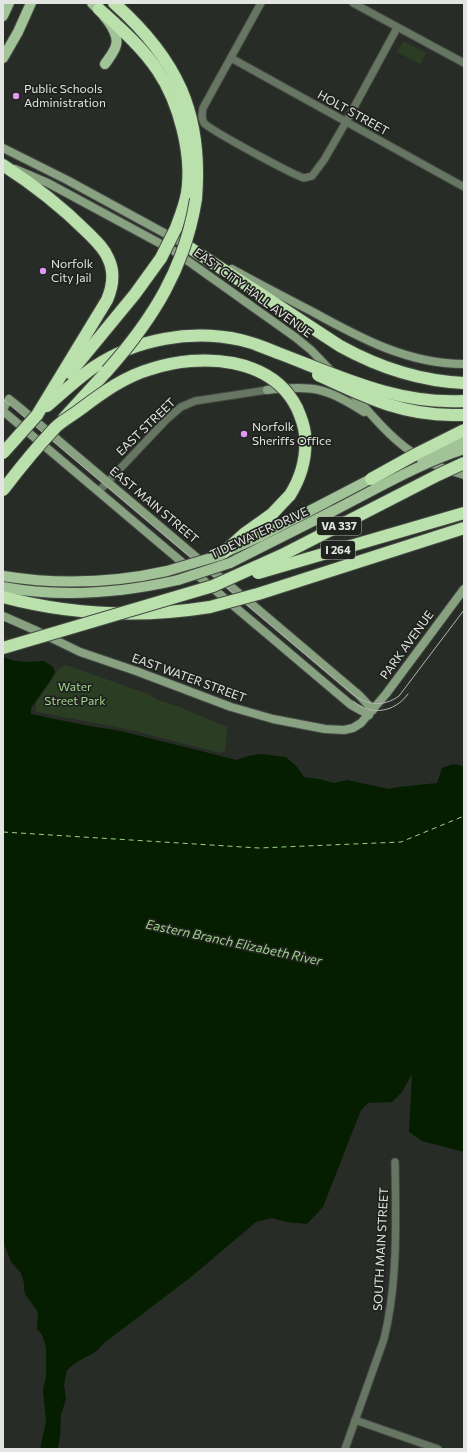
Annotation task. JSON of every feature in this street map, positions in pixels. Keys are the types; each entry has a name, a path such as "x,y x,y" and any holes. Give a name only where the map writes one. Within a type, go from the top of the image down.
{"highway":[{"path":"3,490 55,428 140,332 162,297 174,274 189,234 196,199 197,173 196,146 191,120 172,70 141,29 114,3"},
{"path":"3,453 37,415 135,294 161,258 176,228 185,201 188,174 186,146 175,106 164,81 138,46 96,6"},
{"path":"3,165 42,191 74,219 103,250 110,263 113,274 111,290 107,300 37,415"},
{"path":"187,246 340,346 358,356 388,368 431,380 464,383"},
{"path":"37,415 84,375 118,353 146,343 183,336 230,338 254,344 361,384 398,396 424,400 464,401"},
{"path":"278,353 315,374 379,403 412,412 458,415"},
{"path":"55,428 102,392 126,379 150,369 176,363 218,361 242,365 261,372 279,385 290,397 301,418 305,432 305,457 300,476 290,494 272,514 244,534 221,554"},
{"path":"371,479 421,451 464,430"},
{"name":"VA 337","path":"212,586 282,555 438,474 464,463"},
{"name":"I 264","path":"3,648 464,513"},
{"path":"3,597 54,608 121,614 171,612 210,607 258,594 464,528"}],"main road":[{"path":"3,16 9,3"},
{"path":"3,58 23,22 31,3"},
{"path":"96,6 113,29 117,39 115,47 105,64"},
{"name":"EAST CITY HALL AVENUE","path":"3,148 67,180 187,246 381,347 420,358 446,363 464,364"},
{"name":"EAST CITY HALL AVENUE","path":"3,165 48,183 185,258 304,344 324,363 374,419 397,442 412,453 437,466 464,475"},
{"path":"267,390 302,387 325,391 347,401 374,419"},
{"name":"EAST MAIN STREET","path":"9,399 360,695 371,712 351,705 3,410 9,399"},
{"name":"TIDEWATER DRIVE","path":"3,576 86,582 126,579 167,571 221,554 259,537 371,479 464,440"},
{"name":"TIDEWATER DRIVE","path":"3,587 38,591 81,593 136,589 178,580 230,563 415,469 464,449"},
{"name":"PARK AVENUE","path":"371,712 464,589"},
{"name":"EAST WATER STREET","path":"3,616 80,652 136,671 245,712 338,730 348,730 356,726 371,712"}],"street":[{"path":"261,3 201,114 204,123 301,177 312,176 324,160 397,28"},
{"path":"353,3 464,63"},
{"name":"HOLT STREET","path":"231,58 464,187"},
{"name":"EAST STREET","path":"99,491 167,419 181,407 195,401 267,390"},
{"name":"SOUTH MAIN STREET","path":"345,1449 384,1339 389,1320 393,1277 395,1162"},
{"path":"355,1420 438,1449"}],"green space":[{"path":"403,41 426,53 420,64 397,52"},
{"name":"Water Street Park","path":"66,665 148,694 157,700 177,706 227,727 225,750 220,753 127,729 36,712 36,703 59,669"}],"water":[{"name":"Eastern Branch Elizabeth River","path":"3,657 28,662 44,661 53,667 55,672 31,708 31,714 121,731 237,760 248,756 261,754 286,757 297,767 304,777 334,783 347,780 389,789 437,783 442,768 453,764 464,766 464,1152 422,1141 409,1132 412,1074 402,1092 392,1102 368,1103 361,1110 323,1207 307,1224 286,1222 272,1218 256,1222 191,1277 104,1343 94,1353 67,1370 64,1385 66,1399 61,1415 58,1449 40,1449 46,1421 43,1390 46,1377 46,1347 42,1335 37,1329 38,1312 25,1294 21,1273 11,1262 3,1241"}],"ferry route":[{"path":"3,832 259,848 401,842 464,816"}],"tram line":[{"path":"3,399 350,692 362,700 380,703 393,700 399,696 464,610"},
{"path":"353,701 367,709 382,710 389,709 396,705 408,694"}],"place":[{"name":"Public Schools Administration","path":"16,96"},
{"name":"Norfolk City Jail","path":"43,271"},
{"name":"Norfolk Sheriffs Office","path":"244,434"}]}
